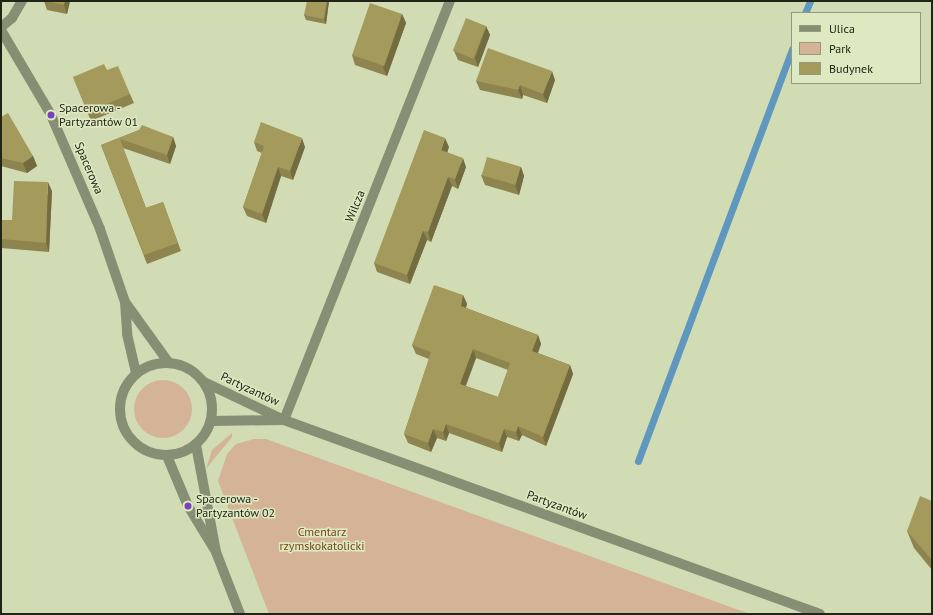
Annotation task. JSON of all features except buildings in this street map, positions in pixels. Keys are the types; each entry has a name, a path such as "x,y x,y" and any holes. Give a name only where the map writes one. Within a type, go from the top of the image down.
{"street":[{"path":"1,28 12,18 22,1"},
{"name":"Wilcza","path":"284,420 450,1"},
{"name":"Spacerowa","path":"1,28 51,115 100,229 124,302 136,373"},
{"name":"Spacerowa","path":"124,302 169,363"},
{"path":"157,363 169,363 194,372 204,382 212,401 211,421 196,445 167,456 140,448 122,426 120,398 136,373 157,363"},
{"name":"Partyzantów","path":"204,382 241,397 284,420 820,614"},
{"name":"Partyzantów","path":"211,421 284,420"},
{"path":"196,445 216,552"},
{"path":"167,456 188,506 216,552 240,614"}],"green space":[{"path":"163,380 174,382 187,393 190,398 192,409 190,420 179,433 174,436 163,438 152,436 139,425 136,420 134,409 136,398 147,385 152,382"},
{"path":"232,433 232,437 206,469 212,450"},
{"name":"Cmentarz rzymskokatolicki","path":"254,439 266,439 750,614 269,614 218,481 227,454 236,444"}],"waterway":[{"path":"805,12 810,1"},
{"path":"638,461 791,52"}],"place":[{"name":"Spacerowa - Partyzantów 01","path":"51,115"},
{"name":"Spacerowa - Partyzantów 02","path":"188,506"}]}
